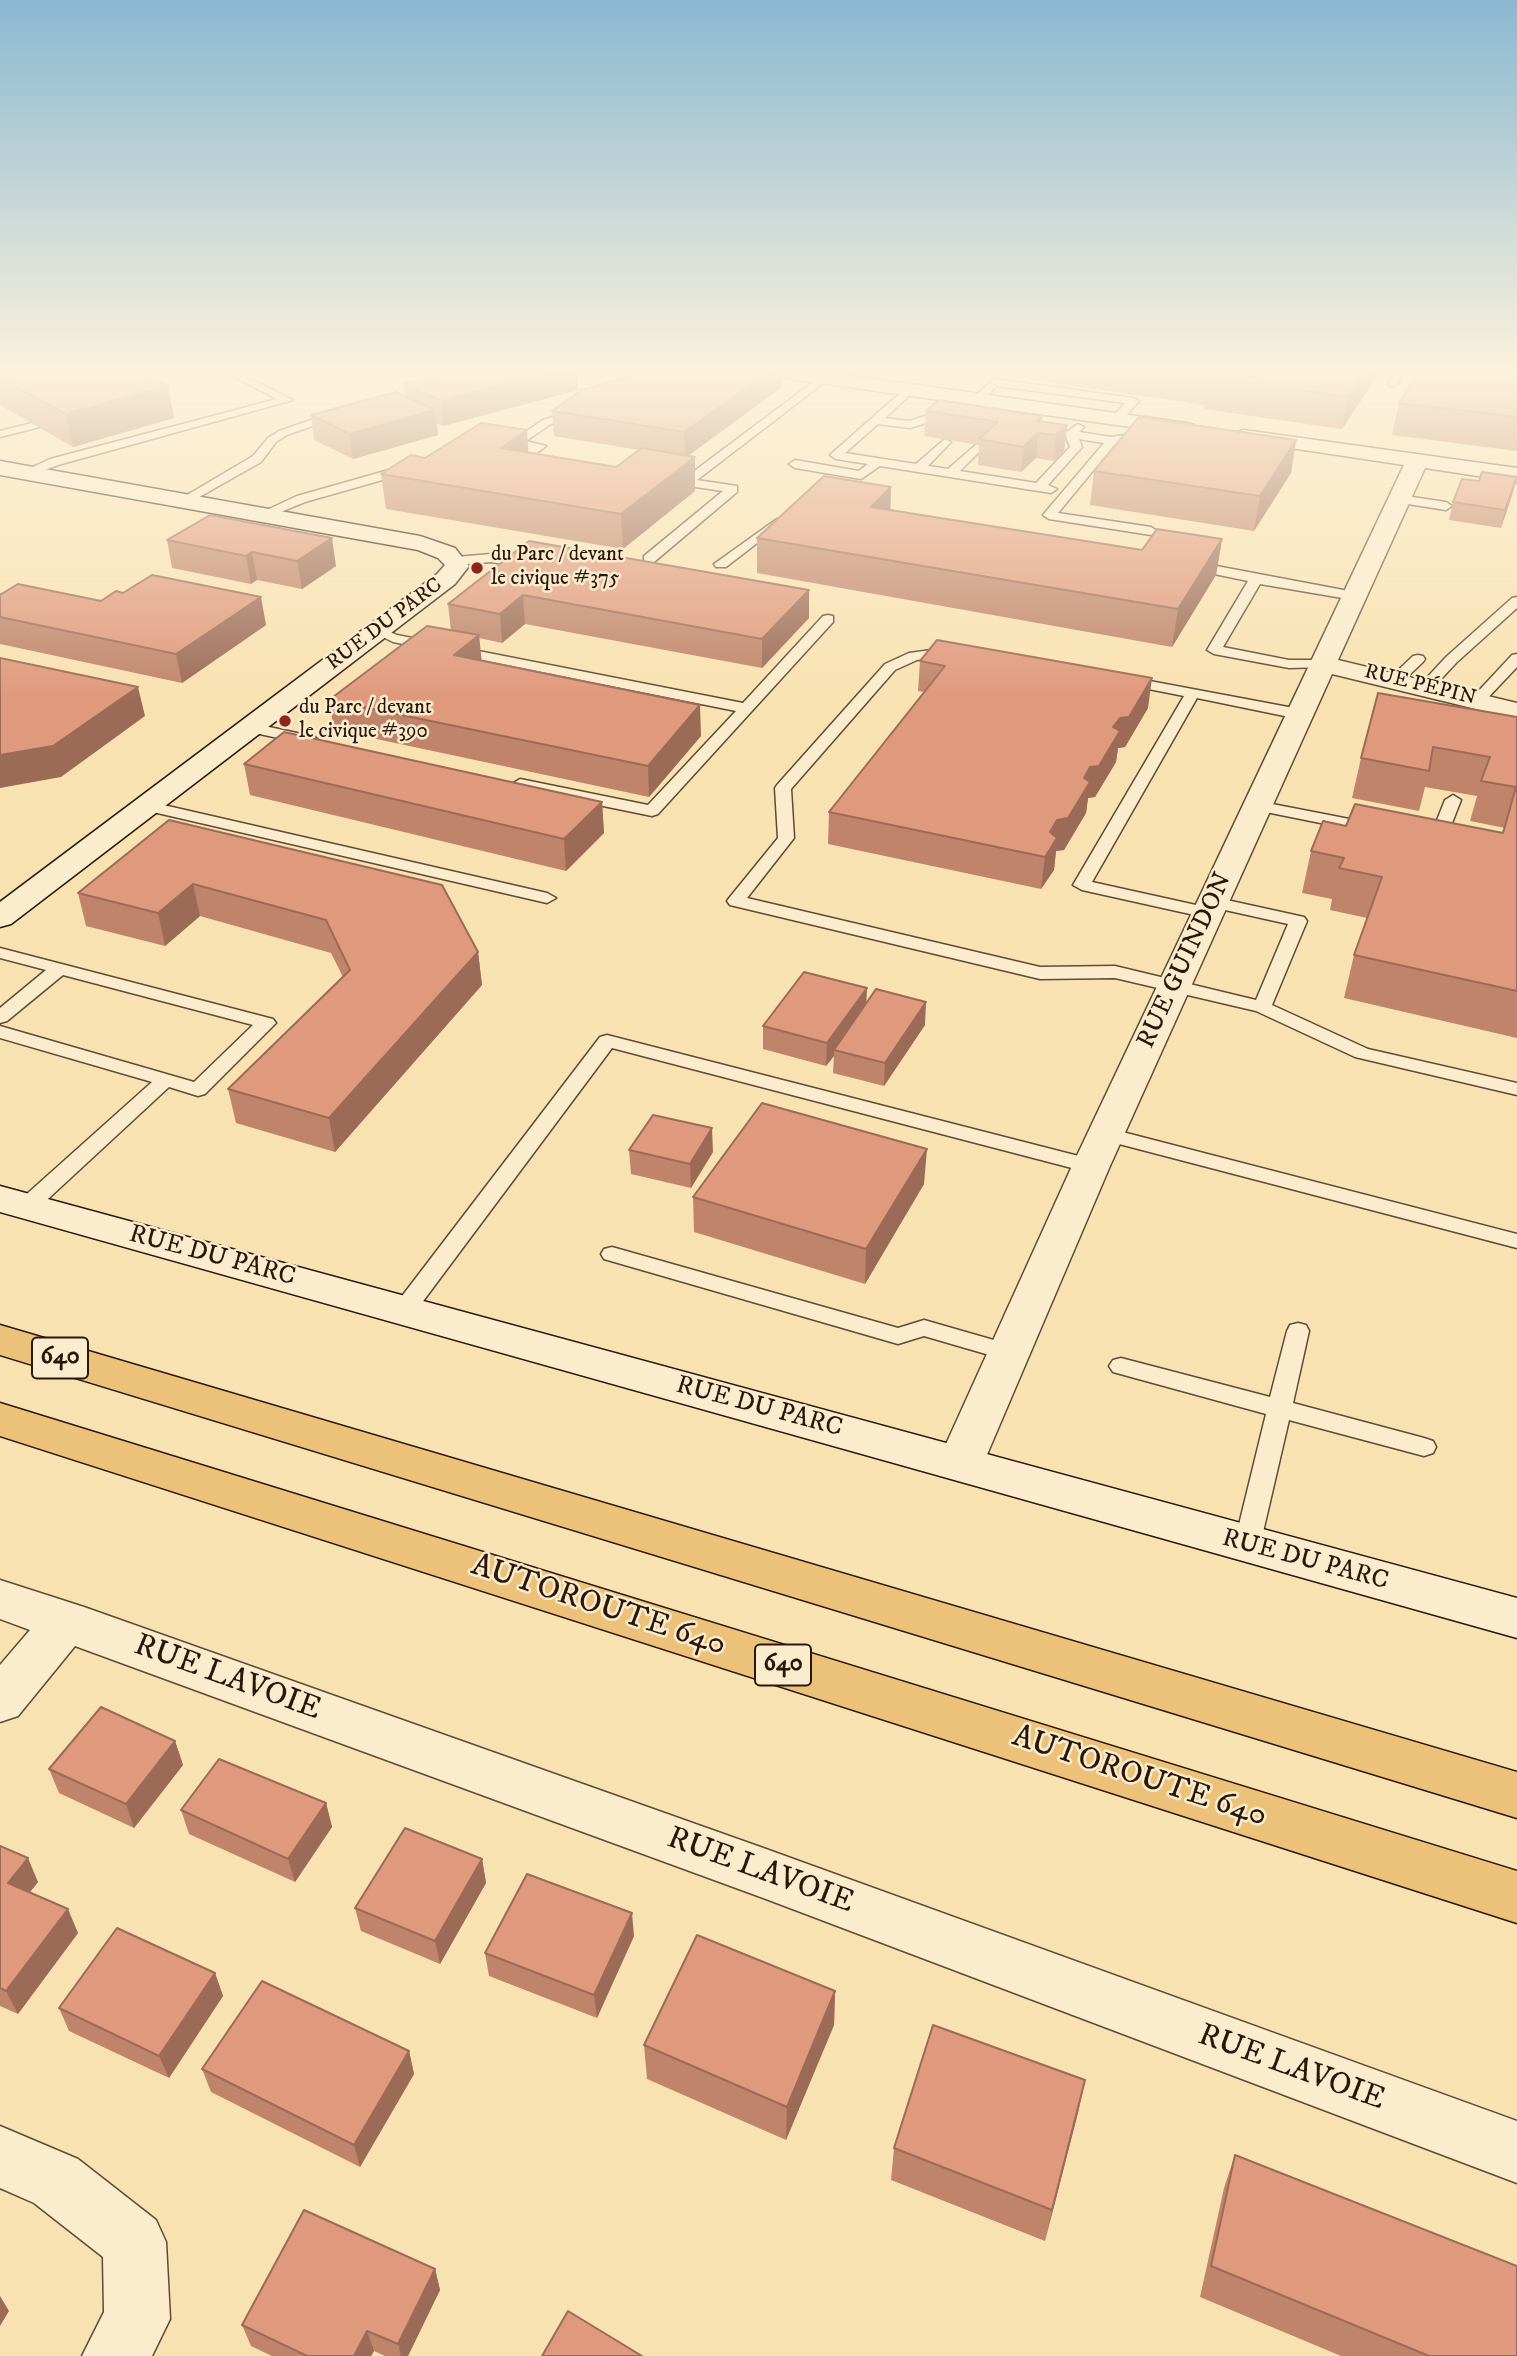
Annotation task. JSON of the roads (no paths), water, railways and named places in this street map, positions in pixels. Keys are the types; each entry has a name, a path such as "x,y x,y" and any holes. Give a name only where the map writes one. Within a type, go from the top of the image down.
{"highway":[{"name":"640","path":"0,1340 1517,1795"},
{"name":"AUTOROUTE 640","path":"0,1419 1517,1897"}],"street":[{"name":"RUE DU PARC","path":"0,917 452,575 457,566 456,561 446,551 420,543 66,480"},
{"name":"RUE GUINDON","path":"960,1464 1091,1166 1408,480"},
{"name":"RUE PÉPIN","path":"1322,664 1409,682 1477,701 1515,718"},
{"name":"RUE DU PARC","path":"14,1202 1517,1618"},
{"name":"RUE LAVOIE","path":"0,1599 766,1874 1517,2152"},
{"path":"0,1701 67,1621"},
{"path":"0,2157 56,2181 134,2242 136,2319 114,2356"}],"lane":[{"path":"183,500 219,480"},
{"path":"262,515 301,499 366,480"},
{"path":"649,559 733,489 676,480"},
{"path":"995,480 1067,492"},
{"path":"1039,487 1046,480"},
{"path":"1077,480 1049,515 1151,531"},
{"path":"1399,499 1446,506"},
{"path":"721,564 742,546 761,538 785,516"},
{"path":"456,561 491,558 545,568"},
{"path":"1182,564 1354,596"},
{"path":"1256,579 1214,650 1289,664 1322,664"},
{"path":"1409,682 1451,660 1517,601"},
{"path":"503,780 652,811 828,619 815,616"},
{"path":"378,631 393,638 745,708"},
{"path":"974,652 933,652 914,656 899,661 881,675 783,788 786,838 736,901 1040,973 1115,972 1175,985 1262,1007 1362,1054 1517,1089"},
{"path":"1477,701 1517,658"},
{"path":"1111,678 1299,714"},
{"path":"1194,693 1082,885 1298,921 1262,1007"},
{"path":"251,728 327,743"},
{"path":"1411,836 1437,841 1453,800"},
{"path":"1257,806 1386,831"},
{"path":"146,807 547,898"},
{"path":"0,953 266,1023 198,1090 0,1032"},
{"path":"0,1017 60,968"},
{"path":"404,1310 607,1041 1091,1166"},
{"path":"14,1202 166,1080"},
{"path":"1107,1134 1517,1241"},
{"path":"612,1254 898,1336 923,1328 1010,1353"},
{"path":"1247,1545 1298,1331"},
{"path":"1121,1366 1424,1447"}],"place":[{"name":"du Parc / devant le civique #375","path":"477,568"},
{"name":"du Parc / devant le civique #390","path":"285,721"}]}
